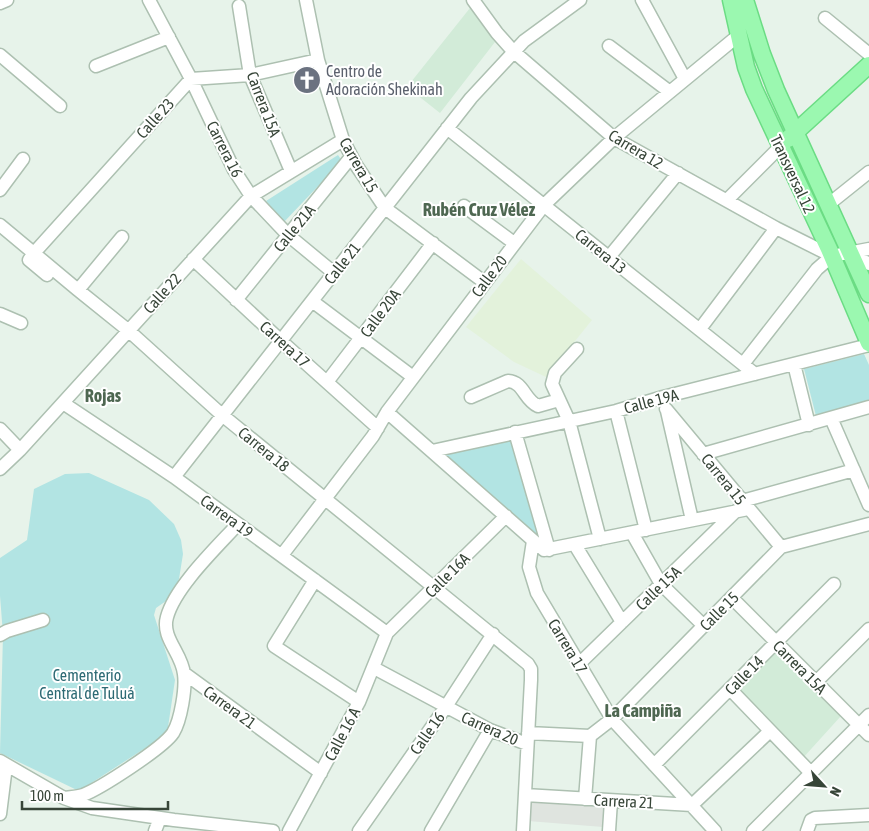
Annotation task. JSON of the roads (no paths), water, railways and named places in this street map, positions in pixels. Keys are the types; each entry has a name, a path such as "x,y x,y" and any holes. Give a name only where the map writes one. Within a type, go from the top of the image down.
{"main road":[{"name":"Transversal 12","path":"731,0 738,35 754,89 832,256 869,344"},
{"name":"Transversal 12","path":"745,0 762,54 795,132 869,294"},
{"path":"780,146 869,65"}],"street":[{"path":"0,3 7,0"},
{"name":"Carrera 16","path":"150,0 191,79 234,170 251,196 288,235 334,273"},
{"name":"Carrera 15","path":"306,0 318,60 343,140 351,157 385,208 484,282"},
{"name":"Carrera 12","path":"473,0 497,33 513,50 614,138 776,228 832,256"},
{"name":"Calle 21","path":"174,477 446,128 513,50 580,0"},
{"path":"642,0 685,79"},
{"name":"Carrera 15A","path":"239,6 250,75 291,171"},
{"path":"824,18 869,54"},
{"name":"Calle 20","path":"282,555 378,428 387,412 484,282 544,205 614,138 738,35"},
{"path":"96,66 169,37"},
{"path":"609,46 670,92"},
{"path":"0,55 60,106"},
{"path":"191,79 250,75 318,60"},
{"name":"Calle 23","path":"34,252 191,79"},
{"name":"Carrera 13","path":"446,128 755,374"},
{"name":"Calle 22","path":"0,469 20,450 251,196 343,140"},
{"path":"727,200 780,146"},
{"name":"Calle 21A","path":"236,300 351,157"},
{"path":"0,190 23,158"},
{"path":"828,204 869,172"},
{"path":"609,257 678,174"},
{"path":"464,206 514,243"},
{"name":"Carrera 18","path":"0,224 222,415 494,634 528,664 531,669 528,739"},
{"path":"700,329 776,228"},
{"path":"78,290 122,237"},
{"name":"Calle 20A","path":"327,382 433,243"},
{"path":"743,364 817,269 832,256 869,249"},
{"path":"34,252 29,260 125,333"},
{"path":"850,253 869,264"},
{"name":"Carrera 17","path":"193,259 378,428"},
{"path":"312,301 360,339 413,377"},
{"path":"0,314 21,323"},
{"name":"Calle 19A","path":"432,450 616,410 665,403 755,374 869,344"},
{"path":"577,349 557,370 552,378 552,384 569,421 600,539"},
{"path":"794,364 809,425"},
{"path":"470,397 508,381 520,384 529,400 538,406 559,400"},
{"name":"Carrera 19","path":"63,403 174,477 387,633"},
{"path":"665,403 692,520"},
{"name":"Carrera 15","path":"665,403 742,507 782,547"},
{"path":"703,454 869,407"},
{"path":"616,410 646,530"},
{"path":"387,412 533,540 547,550 692,520 742,507 854,470"},
{"path":"831,418 869,505"},
{"path":"0,429 20,450"},
{"path":"515,432 547,550"},
{"name":"Calle 15A","path":"579,664 742,507"},
{"name":"Calle 16A","path":"387,633 506,516"},
{"path":"64,798 80,796 96,789 168,739 178,722 184,673 169,638 166,622 168,614 180,592 238,524"},
{"path":"782,547 869,524"},
{"path":"632,533 661,584 704,626"},
{"name":"Carrera 17","path":"533,540 529,567 537,592 612,719 715,831"},
{"path":"575,545 622,622"},
{"name":"Calle 15","path":"590,736 612,719 782,547"},
{"path":"316,580 274,646 359,702"},
{"name":"Calle 14","path":"654,765 834,584"},
{"name":"Carrera 15A","path":"732,598 869,735"},
{"path":"0,636 7,631 44,620"},
{"path":"816,682 869,629"},
{"name":"Calle 16 A","path":"289,831 359,702 387,633"},
{"name":"Calle 16","path":"359,831 446,708 494,634"},
{"name":"Carrera 20","path":"374,668 490,730 528,739"},
{"name":"Carrera 21","path":"184,673 321,773"},
{"path":"730,689 811,773"},
{"path":"753,831 869,715"},
{"path":"431,831 490,730"},
{"path":"692,805 770,731"},
{"path":"523,831 528,739 590,736 585,799"},
{"path":"0,814 3,763 64,798 92,808 273,831"},
{"name":"Carrera 21","path":"525,795 692,805"},
{"path":"609,831 611,801"},
{"path":"809,826 815,818 869,815"},
{"path":"155,831 160,818"}],"place":[{"name":"Centro de Adoración Shekinah","path":"307,80"}],"district":[{"name":"Rubén Cruz Vélez","path":"479,210"},
{"name":"Rojas","path":"103,396"},
{"name":"La Campiña","path":"643,711"}],"park label":[{"name":"Cementerio Central de Tuluá","path":"87,684"}]}
